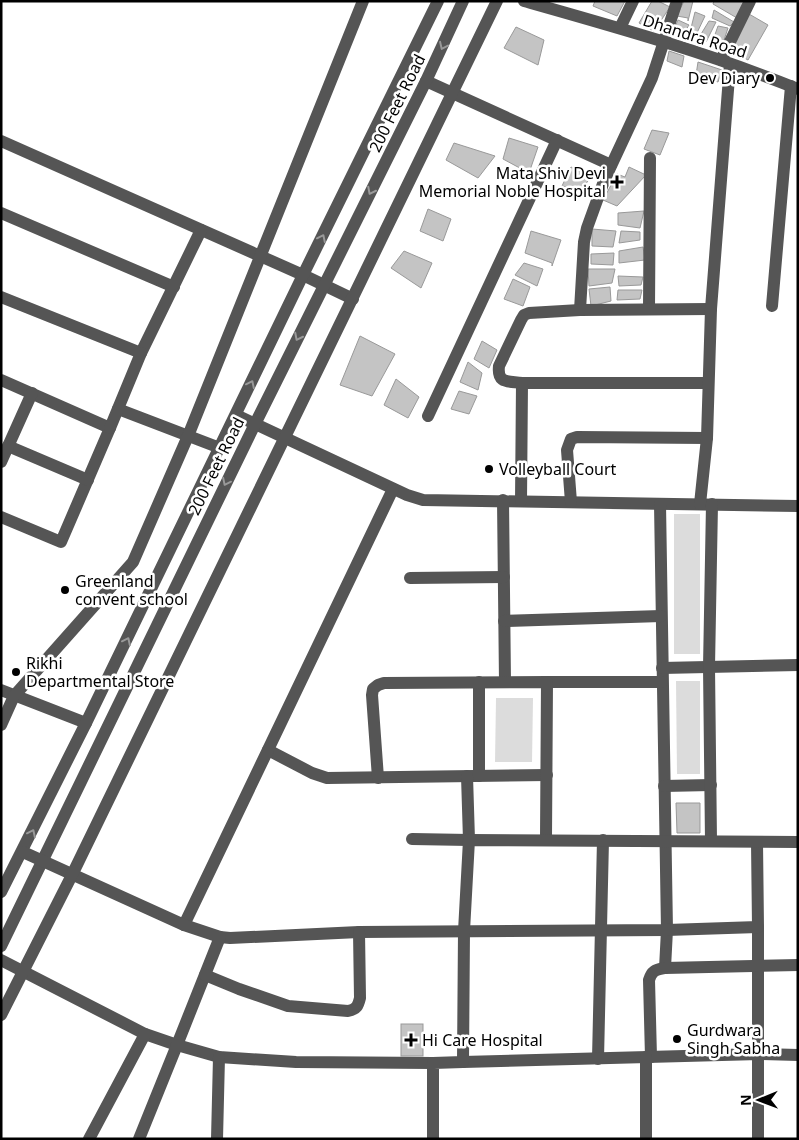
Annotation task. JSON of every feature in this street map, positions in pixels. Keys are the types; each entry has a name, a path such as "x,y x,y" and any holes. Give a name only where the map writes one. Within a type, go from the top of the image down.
{"street":[{"path":"1,725 14,696 133,562 188,436 363,1"},
{"path":"1,892 86,723 438,1"},
{"name":"200 Feet Road","path":"1,946 44,862 255,424 426,81 463,1"},
{"path":"1,1014 72,875 497,1"},
{"name":"Dhandra Road","path":"524,1 543,4 664,42 794,87"},
{"path":"620,28 634,1"},
{"path":"580,310 584,242 587,228 604,181 652,78 677,1"},
{"path":"711,841 710,667 706,504 711,309 725,62 750,1"},
{"path":"426,81 611,165"},
{"path":"772,306 794,87"},
{"path":"428,416 556,140"},
{"path":"1,141 353,299"},
{"path":"649,309 650,158"},
{"path":"1,213 174,287"},
{"path":"1,517 61,542 141,353 201,230"},
{"path":"1,297 141,353"},
{"path":"708,383 522,383 503,380 499,372 520,320 529,313 580,310 711,309"},
{"path":"1,380 110,428"},
{"path":"521,501 522,383"},
{"path":"1,462 32,393"},
{"path":"118,409 220,448"},
{"path":"236,416 413,498 423,500 798,506"},
{"path":"571,502 567,450 571,439 577,437 707,438"},
{"path":"8,446 88,480"},
{"path":"184,925 393,489"},
{"path":"503,500 505,682"},
{"path":"660,504 667,930 665,968"},
{"path":"410,578 504,577"},
{"path":"504,621 662,616"},
{"path":"662,668 798,665"},
{"path":"463,1062 464,931 479,682"},
{"path":"546,839 547,682"},
{"path":"378,778 373,689 378,685 384,683 662,682"},
{"path":"1,690 86,723"},
{"path":"268,750 327,778 546,775"},
{"path":"664,786 711,784"},
{"path":"412,839 798,842"},
{"path":"598,1058 603,840"},
{"path":"757,842 758,1139"},
{"path":"22,852 184,925 220,937 359,932 667,930 758,927"},
{"path":"205,975 288,1006 354,1010 358,1006 360,998 359,932"},
{"path":"139,1139 220,937"},
{"path":"1,960 145,1034 219,1057 296,1062 434,1063 759,1054 798,1055"},
{"path":"646,1139 649,980 651,973 665,968 798,965"},
{"path":"89,1139 145,1034"},
{"path":"217,1139 219,1057"},
{"path":"433,1139 434,1063"}],"shaded area":[{"path":"674,514 700,514 700,654 674,654"},
{"path":"676,681 700,681 700,774 677,774"},
{"path":"496,698 533,698 532,762 495,762"}],"building":[{"path":"595,1 625,1 617,16 593,6"},
{"path":"652,1 658,1 670,7 654,31 639,23"},
{"path":"684,1 693,1 688,21 688,18 677,16"},
{"path":"714,1 747,1 737,18 713,4"},
{"path":"714,10 734,22 730,26 712,18"},
{"path":"695,12 705,16 695,37 689,36"},
{"path":"749,14 768,25 748,60 728,49"},
{"path":"678,20 689,25 683,35 673,32"},
{"path":"709,21 716,22 706,42 698,39"},
{"path":"718,26 728,28 721,49 712,43"},
{"path":"516,27 544,40 538,65 504,48"},
{"path":"669,51 684,56 682,67 667,61"},
{"path":"698,62 722,70 718,82 696,75"},
{"path":"652,130 669,133 660,155 644,149"},
{"path":"509,138 538,147 529,173 503,159"},
{"path":"454,143 495,156 478,178 446,160"},
{"path":"571,167 591,177 581,190 562,186"},
{"path":"629,167 646,175 617,206 603,200 617,174 625,177"},
{"path":"428,209 451,219 443,241 420,231"},
{"path":"644,211 640,228 618,225 618,213"},
{"path":"592,229 616,231 613,247 592,246"},
{"path":"531,231 561,240 552,266 552,263 525,253"},
{"path":"621,231 640,232 640,240 619,243"},
{"path":"643,247 645,260 619,263 619,251"},
{"path":"404,251 432,263 421,288 391,268"},
{"path":"614,253 613,265 591,264 591,254"},
{"path":"524,263 543,269 537,286 515,275"},
{"path":"588,269 615,269 612,283 589,286"},
{"path":"618,276 643,277 641,285 619,286"},
{"path":"513,279 530,287 523,306 504,299"},
{"path":"610,287 611,301 591,306 589,289"},
{"path":"618,290 642,290 640,299 617,300"},
{"path":"360,336 395,354 372,396 340,385"},
{"path":"482,341 497,350 489,368 474,359"},
{"path":"468,362 482,373 478,390 460,382"},
{"path":"396,379 419,397 408,418 384,405"},
{"path":"459,391 477,396 469,414 451,409"},
{"path":"676,803 700,803 700,833 677,833"},
{"path":"401,1024 423,1024 423,1056 401,1056"}],"place":[{"name":"Dev Diary","path":"770,78"},
{"name":"Mata Shiv Devi Memorial Noble Hospital","path":"617,182"},
{"name":"Volleyball Court","path":"489,469"},
{"name":"Greenland convent school","path":"65,590"},
{"name":"Rikhi Departmental Store","path":"16,672"},
{"name":"Gurdwara Singh Sabha","path":"677,1039"},
{"name":"Hi Care Hospital","path":"411,1040"}]}
